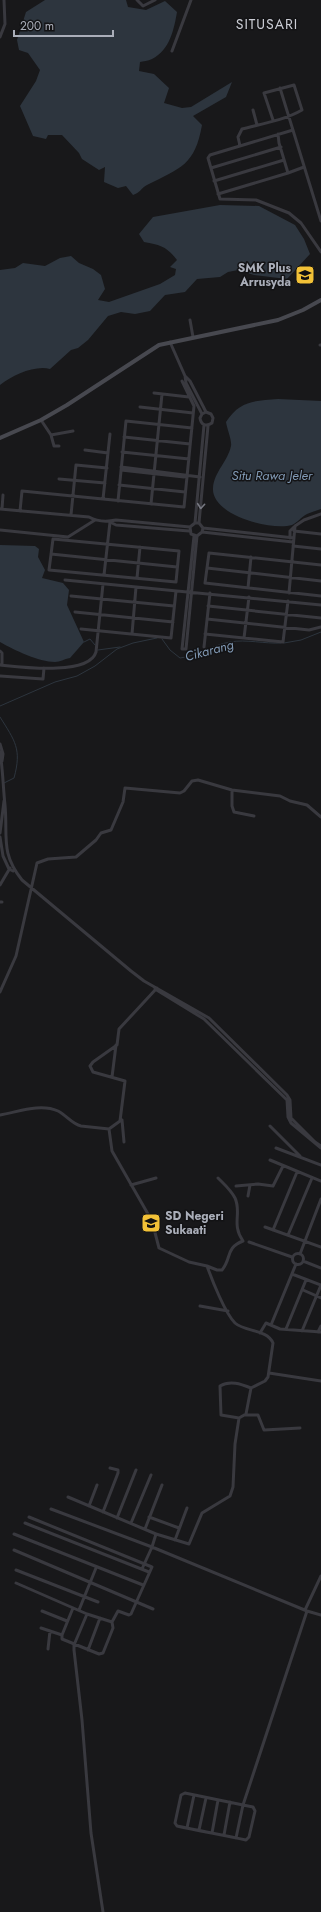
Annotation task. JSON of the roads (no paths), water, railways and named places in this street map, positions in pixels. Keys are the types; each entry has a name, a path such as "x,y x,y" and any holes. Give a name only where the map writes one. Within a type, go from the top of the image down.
{"street":[{"path":"0,37 5,24 4,0"},
{"path":"137,0 143,6 155,0"},
{"path":"172,51 191,0"},
{"path":"240,146 238,137 240,131 273,120 288,115 300,111 302,108 296,86 292,84 264,93 273,120"},
{"path":"280,88 321,221"},
{"path":"253,110 258,125"},
{"path":"293,130 208,156 214,181 221,200 244,199 260,201 293,215 301,223 321,252"},
{"path":"278,134 280,147 288,173"},
{"path":"211,168 280,147"},
{"path":"214,181 284,160"},
{"path":"218,194 304,167"},
{"path":"0,438 41,420 89,392 149,350 170,342 278,320 303,310 321,300"},
{"path":"190,320 193,337"},
{"path":"170,342 185,376 186,383 202,414"},
{"path":"185,376 190,381 206,412 211,414 213,418 212,423 206,425 200,422 202,414 206,412"},
{"path":"20,511 22,491 184,507 194,406 182,381"},
{"path":"154,393 189,397"},
{"path":"151,504 162,394"},
{"path":"140,407 193,413"},
{"path":"41,420 51,435 54,446 59,446"},
{"path":"118,501 126,421 192,428"},
{"path":"190,529 195,523 206,425"},
{"path":"199,524 206,425"},
{"path":"51,435 73,431"},
{"path":"103,499 110,434"},
{"path":"124,437 190,444"},
{"path":"85,450 108,452"},
{"path":"122,452 189,459"},
{"path":"71,515 76,465 106,468"},
{"path":"121,468 203,477"},
{"path":"59,479 105,483"},
{"path":"119,485 186,492"},
{"path":"3,495 1,509 90,517 95,520 110,522 116,525 190,529"},
{"path":"289,592 293,544 290,531 304,520 321,514"},
{"path":"0,530 68,537 95,520"},
{"path":"110,522 116,520 190,529 195,536 184,649"},
{"path":"104,575 110,522"},
{"path":"195,523 199,524 203,528 292,538"},
{"path":"152,528 153,524"},
{"path":"292,538 295,526"},
{"path":"202,532 203,528"},
{"path":"294,531 321,534"},
{"path":"195,536 202,532 282,541 321,550"},
{"path":"53,539 107,544 179,551 176,582 50,570 53,539"},
{"path":"137,578 140,547"},
{"path":"321,565 209,553 206,583 321,596"},
{"path":"51,554 178,567"},
{"path":"248,588 251,558"},
{"path":"207,568 321,581"},
{"path":"65,580 321,604"},
{"path":"0,651 2,653 1,665 44,668 76,665 91,661 96,652 103,584"},
{"path":"132,634 136,587"},
{"path":"81,629 171,638 176,591"},
{"path":"204,647 210,593"},
{"path":"71,596 174,606"},
{"path":"244,638 248,597"},
{"path":"205,634 283,642 288,601"},
{"path":"208,606 321,618"},
{"path":"76,612 173,622"},
{"path":"207,619 309,630 321,627"},
{"path":"0,676 43,679 44,668"},
{"path":"0,744 3,754 2,761"},
{"path":"0,752 4,787 3,839 6,855 11,869"},
{"path":"0,992 16,956 37,863 48,859 76,857 96,840 101,833 111,830 123,802 124,790 126,788 180,793 184,791 192,781 198,780 232,790 280,796 290,801 307,805 321,817"},
{"path":"232,790 232,806 234,812 254,816"},
{"path":"0,833 4,801"},
{"path":"0,837 3,856 11,869 131,971 156,989 198,1012 285,1099 288,1108 288,1117 291,1122 321,1147"},
{"path":"0,885 11,869"},
{"path":"112,1077 119,1029 156,989"},
{"path":"117,1045 93,1062 90,1066 93,1072 125,1080 121,1118 124,1142"},
{"path":"0,1115 25,1109 48,1108 59,1111 77,1125 108,1128 120,1121 121,1118"},
{"path":"270,1126 304,1158"},
{"path":"108,1128 112,1151 152,1221 159,1248 189,1262 222,1270 231,1248 243,1241 236,1228 238,1216 235,1197 218,1178"},
{"path":"276,1148 321,1165"},
{"path":"270,1160 321,1181"},
{"path":"236,1186 258,1184 270,1186 275,1185 283,1166"},
{"path":"273,1230 297,1172"},
{"path":"131,1185 156,1178"},
{"path":"288,1235 312,1178"},
{"path":"248,1196 250,1185"},
{"path":"303,1261 300,1254 321,1199"},
{"path":"265,1227 320,1247 321,1241"},
{"path":"249,1242 292,1257 300,1254"},
{"path":"292,1257 296,1264"},
{"path":"296,1264 303,1261 321,1268"},
{"path":"270,1325 296,1264"},
{"path":"207,1266 228,1311 236,1324 260,1333 271,1339 273,1343 269,1373 265,1381 251,1388 238,1383 226,1383 220,1386 221,1415 239,1418 245,1415 258,1415 264,1430 300,1428"},
{"path":"292,1274 321,1285 302,1331"},
{"path":"286,1329 306,1280"},
{"path":"303,1290 321,1298"},
{"path":"200,1306 228,1311"},
{"path":"260,1333 265,1324 286,1329 320,1332 321,1326"},
{"path":"269,1373 321,1381"},
{"path":"245,1415 251,1388"},
{"path":"68,1497 145,1528 156,1534 189,1544 202,1512 230,1496 233,1487 234,1444 239,1418"},
{"path":"103,1512 118,1473 118,1470 110,1468"},
{"path":"117,1518 136,1470"},
{"path":"131,1523 151,1475"},
{"path":"89,1506 97,1485"},
{"path":"145,1528 162,1486"},
{"path":"175,1540 187,1508"},
{"path":"51,1509 152,1547 321,1615"},
{"path":"149,1517 179,1528"},
{"path":"29,1518 152,1567 148,1572 131,1614 129,1616 118,1611 112,1622 113,1628 103,1653 99,1654 62,1639 62,1635 73,1608"},
{"path":"26,1523 148,1572"},
{"path":"14,1534 96,1568 143,1585"},
{"path":"142,1569 156,1534"},
{"path":"14,1550 153,1609"},
{"path":"80,1610 96,1568"},
{"path":"16,1570 98,1602"},
{"path":"236,1838 243,1805 306,1610 321,1576"},
{"path":"16,1583 87,1614 112,1622"},
{"path":"42,1611 67,1621"},
{"path":"87,1614 74,1645 92,1839 104,1912"},
{"path":"88,1650 100,1618"},
{"path":"41,1628 62,1635"},
{"path":"48,1649 50,1631"},
{"path":"182,1794 230,1802 255,1809 249,1838 246,1840 176,1825 182,1794"},
{"path":"187,1828 194,1795"},
{"path":"199,1830 206,1798"},
{"path":"212,1833 218,1800"},
{"path":"224,1835 230,1802"}],"water":[{"path":"45,0 126,0 128,7 146,10 165,1 177,12 173,32 167,45 152,59 140,62 139,71 154,74 169,88 164,103 182,108 191,107 232,82 226,97 193,116 202,125 195,149 185,164 145,186 133,195 126,186 118,188 104,182 105,167 99,170 82,159 79,153 62,135 48,135 46,139 33,136 20,106 36,81 40,70 28,53 19,50 17,40 26,12"},
{"path":"220,205 259,206 295,225 304,239 310,254 287,279 254,275 238,270 228,272 220,277 197,279 185,292 165,295 150,311 135,314 121,312 108,316 88,340 78,348 71,350 50,369 38,368 24,372 0,385 0,270 15,268 23,263 45,266 60,258 71,256 79,263 93,269 101,275 105,289 98,300 109,302 160,284 175,275 176,269 170,267 177,260 167,249 155,244 144,242 139,234 153,217"},
{"name":"Situ Rawa Jeler","path":"278,399 321,401 321,509 307,514 292,525 271,526 244,519 232,513 222,506 215,498 213,488 218,472 227,457 231,446 226,422 231,415 237,409 249,403"},
{"path":"0,545 35,546 39,549 38,557 45,570 42,578 63,583 69,590 67,605 84,642 70,658 59,662 42,660 19,652 0,642"}],"waterway":[{"name":"Cikarang","path":"284,643 301,640 321,632"},
{"name":"Cikarang","path":"0,706 55,682 77,676 95,666 117,649 133,643 157,638"},
{"path":"84,642 90,639 95,645"},
{"name":"Cikarang","path":"162,639 170,650 180,658 193,655 217,645 236,641 281,643"},
{"path":"98,650 120,647"},
{"name":"Cikarang","path":"0,717 13,739 17,752 14,778 4,783"}],"place":[{"name":"SMK Plus Arrusyda","path":"305,275"},
{"name":"SD Negeri Sukaati","path":"151,1223"}],"district":[{"name":"SITUSARI","path":"267,24"}]}
